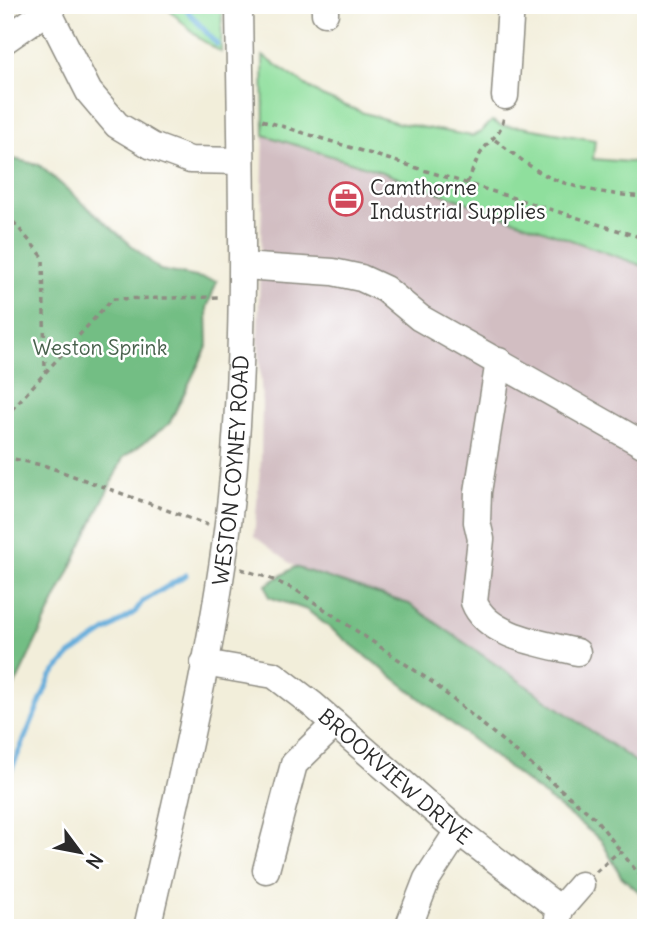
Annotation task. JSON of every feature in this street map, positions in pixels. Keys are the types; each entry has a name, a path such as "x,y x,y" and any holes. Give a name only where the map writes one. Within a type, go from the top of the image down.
{"street":[{"path":"505,96 511,5"},
{"path":"5,40 46,8 89,92 117,125 152,146 190,160 241,161"},
{"name":"WESTON COYNEY ROAD","path":"147,928 218,599 231,496 243,296 239,18"},
{"path":"243,266 333,272 361,278 384,289 420,318 499,360 646,446"},
{"path":"499,360 478,492 477,522 481,540 474,602 477,610 511,636 577,652"},
{"name":"BROOKVIEW DRIVE","path":"204,663 274,675 312,704 558,919"},
{"path":"266,870 294,764 335,724"},
{"path":"408,928 427,879 458,831"},
{"path":"558,919 581,884"}],"path":[{"path":"467,183 483,150 495,140 502,126 505,96"},
{"path":"241,104 263,121 646,239"},
{"path":"495,140 548,176 622,196 646,197"},
{"path":"5,217 11,219 43,257 45,372"},
{"path":"5,416 112,299 243,296"},
{"path":"5,457 46,466 226,531"},
{"path":"222,564 266,577 296,590 432,682 594,818 646,883"},
{"path":"581,884 618,852 622,853"}],"shaded area":[{"path":"264,135 379,171 646,266 646,769 409,604 295,567 254,536 261,458 262,401 258,333"}],"green space":[{"path":"164,5 214,5 222,13 221,52 200,39"},
{"path":"263,56 322,96 398,123 472,136 481,132 492,121 502,126 595,140 593,159 629,162 646,160 646,267 379,171 264,135"},
{"name":"Weston Sprink","path":"5,157 39,165 160,270 217,281 207,308 208,345 169,424 123,458 5,706"},
{"path":"295,567 409,604 646,769 646,898 621,876 601,840 307,610 269,597 266,585"}],"waterway":[{"path":"182,5 217,44"},
{"path":"5,785 51,676 70,655 135,612 142,602 186,575"}],"place":[{"name":"Camthorne Industrial Supplies","path":"346,199"}]}
